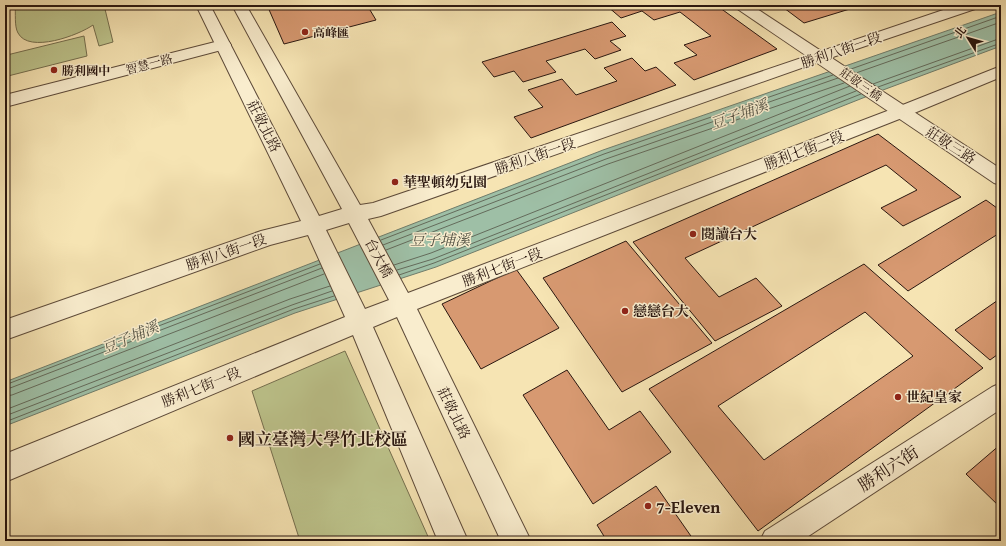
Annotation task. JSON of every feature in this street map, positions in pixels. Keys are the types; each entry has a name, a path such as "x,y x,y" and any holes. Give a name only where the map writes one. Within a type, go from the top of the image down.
{"street":[{"name":"莊敬北路","path":"203,5 325,248 354,311"},
{"path":"238,5 355,214"},
{"path":"741,5 821,56"},
{"name":"勝利八街一段","path":"5,330 268,237 355,214 374,211 821,56 973,5"},
{"name":"智慧一路","path":"5,101 223,45"},
{"name":"莊敬三橋","path":"821,56 901,112"},
{"name":"勝利七街一段","path":"5,468 354,311 901,112 1001,71"},
{"name":"莊敬三路","path":"901,112 1001,178"},
{"name":"台大橋","path":"355,214 398,295"},
{"name":"莊敬北路","path":"398,295 516,541"},
{"path":"354,311 453,541"},
{"name":"勝利六街","path":"774,541 1001,395"}],"shaded area":[{"path":"15,5 104,5 113,42 99,46 93,25 77,33 54,41 32,42 24,39 17,30"},
{"path":"84,36 87,56 8,76 7,55"},
{"path":"345,351 430,541 300,541 252,391"}],"water":[{"name":"豆子埔溪","path":"1001,12 1001,46 883,90 436,267 295,313 5,426 5,382 603,150"}],"building":[{"name":"高峰匯","path":"267,5 367,5 376,20 284,44"},
{"path":"716,5 777,49 694,80 674,63 697,55 684,45 711,36 680,12 654,20 642,11 621,18 607,6"},
{"path":"780,5 848,5 853,8 804,23"},
{"path":"612,22 626,36 610,41 621,50 595,59 585,49 546,61 556,72 523,82 514,71 494,77 482,62"},
{"path":"632,58 645,71 656,67 676,85 531,138 514,117 543,107 528,90 562,79 576,95 617,81 604,68"},
{"name":"閱讀台大","path":"878,134 961,197 903,226 881,208 917,190 886,165 685,258 719,297 756,278 782,306 715,341 633,242"},
{"path":"986,200 1001,211 1001,236 998,234 908,291 878,265"},
{"name":"戀戀台大","path":"626,241 712,343 622,392 543,278"},
{"name":"世紀皇家","path":"864,264 983,368 758,531 649,389","holes":["865,312 913,356 764,460 718,406"]},
{"path":"516,269 559,328 481,369 442,304"},
{"path":"1001,298 1001,352 990,360 955,330"},
{"path":"567,370 609,430 640,411 671,452 593,504 523,395"},
{"path":"1001,444 1001,508 966,474"},
{"name":"7-Eleven","path":"656,486 693,539 690,541 607,541 597,525"}],"place":[{"name":"高峰匯","path":"305,32"},
{"name":"勝利國中","path":"54,70"},
{"name":"華聖頓幼兒園","path":"395,182"},
{"name":"閱讀台大","path":"693,234"},
{"name":"戀戀台大","path":"625,311"},
{"name":"世紀皇家","path":"898,397"},
{"name":"國立臺灣大學竹北校區","path":"230,438"},
{"name":"7-Eleven","path":"648,506"}]}
